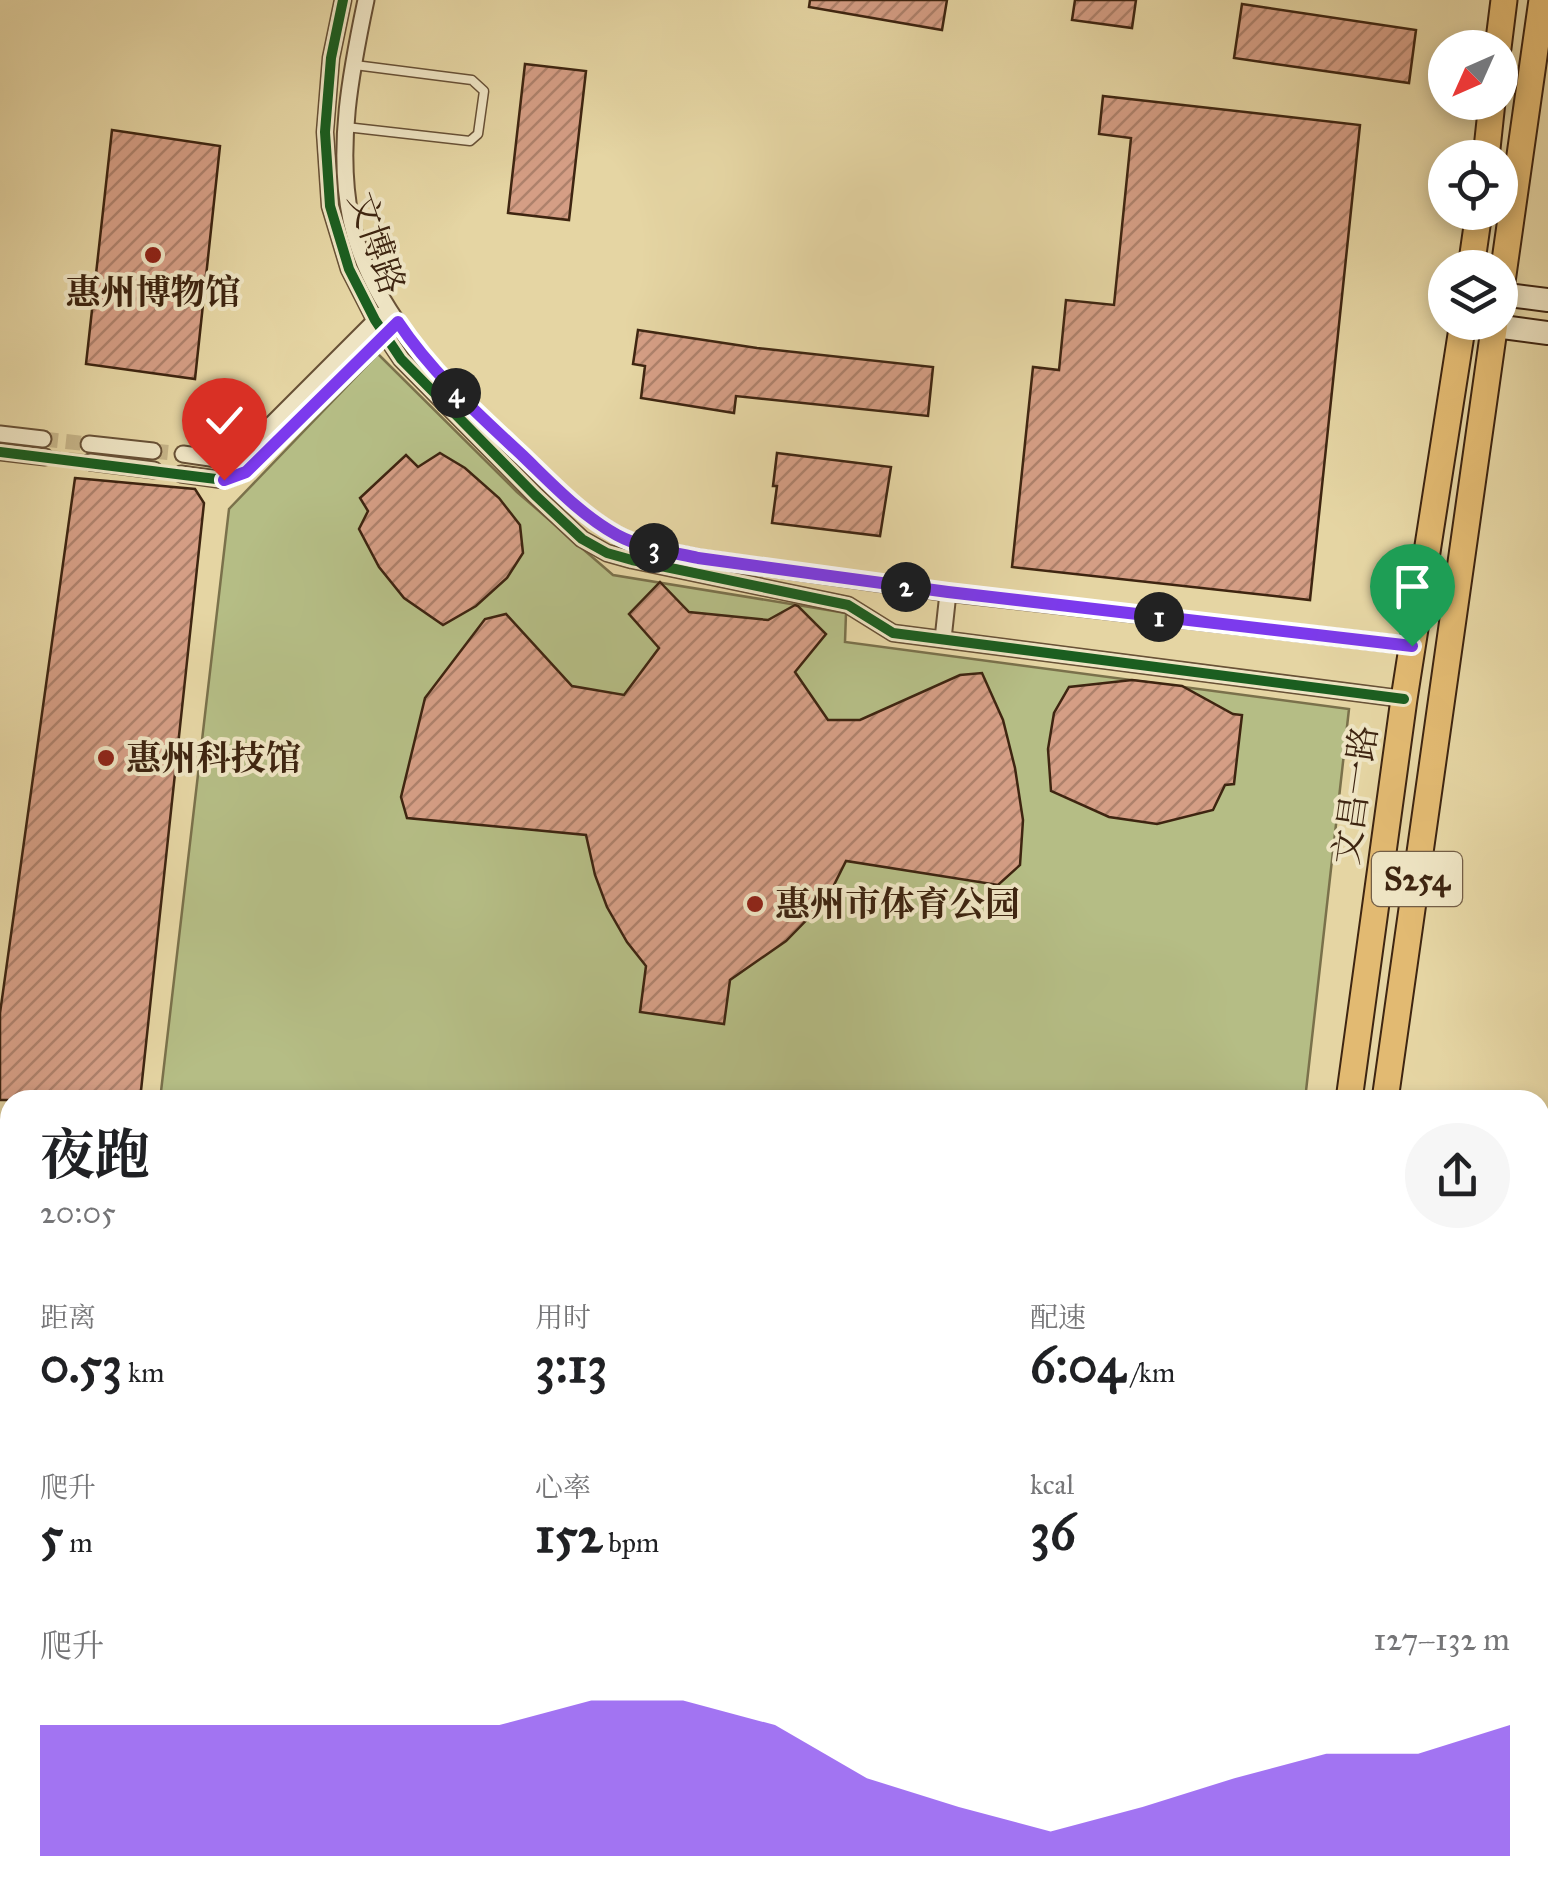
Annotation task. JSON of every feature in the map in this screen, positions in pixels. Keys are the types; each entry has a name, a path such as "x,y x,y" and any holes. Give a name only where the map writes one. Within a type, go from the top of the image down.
{"main road":[{"path":"1500,30 1504,0"},
{"path":"1506,250 1542,0"},
{"name":"文昌一路","path":"1351,1090 1404,699 1460,340"},
{"name":"文昌一路","path":"1386,1090 1490,340"}],"street":[{"name":"文博路","path":"343,0 330,58 325,132 330,206 349,270 374,320 401,359 582,538 607,553 632,560 848,605 894,633 1404,699"},
{"name":"文博路","path":"366,0 346,127 345,184 364,261 416,350 457,394 595,522 621,537 698,558 948,592 1412,646"},
{"path":"1518,296 1548,300"},
{"path":"183,454 224,460 239,457 374,320 393,315"},
{"path":"181,474 224,480 246,472 386,334 393,315"},
{"path":"1518,328 1548,333"},
{"path":"0,434 43,439"},
{"path":"89,444 153,451"},
{"path":"0,452 46,457"},
{"path":"90,462 154,470"},
{"path":"943,639 948,592"}],"lane":[{"path":"346,127 470,141 478,134 484,91 472,80 355,65"}],"green space":[{"name":"惠州市体育公园","path":"378,354 517,492 613,575 846,613 845,642 1349,709 1306,1090 161,1090 229,509"}],"building":[{"path":"810,0 947,0 942,30 809,7"},
{"path":"1075,0 1136,0 1132,28 1072,20"},
{"path":"1242,4 1416,30 1409,83 1234,58"},
{"path":"525,64 586,71 569,220 508,213"},
{"path":"1103,96 1360,125 1310,600 1012,567 1033,367 1059,370 1066,300 1114,305 1131,138 1099,134"},
{"name":"惠州博物馆","path":"112,130 220,146 195,379 86,364"},
{"path":"638,330 757,348 933,367 928,416 736,396 734,413 641,398 645,366 633,364"},
{"path":"440,453 465,468 499,498 520,525 523,553 507,578 476,606 443,625 404,598 379,567 359,529 368,511 360,498 406,455 418,467"},
{"path":"777,453 891,467 880,536 772,523"},
{"name":"惠州科技馆","path":"75,478 195,489 204,503 141,1090 0,1090 0,1013"},
{"path":"660,582 689,612 768,620 798,606 826,634 795,672 828,720 860,720 960,675 982,673 1003,720 1015,768 1023,820 1020,865 998,885 846,861 827,899 786,941 730,980 724,1024 640,1012 646,966 607,907 586,835 407,818 401,797 425,698 485,619 506,614 572,686 624,695 659,648 629,614"},
{"path":"1132,680 1182,686 1233,714 1242,715 1234,784 1225,785 1213,810 1157,824 1109,817 1051,791 1048,749 1054,713 1069,687"}],"tunnel":[{"path":"43,439 89,444"},
{"path":"153,451 183,454"},
{"path":"45,457 90,462"}],"cycle path":[{"path":"343,0 331,58 325,132 330,206 349,269 375,320 401,359 582,539 607,553 632,560 848,605 893,633 1404,699"},
{"path":"0,452 224,480 246,472 394,325"}],"place":[{"name":"惠州博物馆","path":"153,255"},
{"name":"惠州科技馆","path":"106,758"},
{"name":"惠州市体育公园","path":"755,904"}],"route":[{"path":"224,480 246,472 398,322 416,350 457,394 571,502 621,537 657,549 948,592 1412,646"}]}
